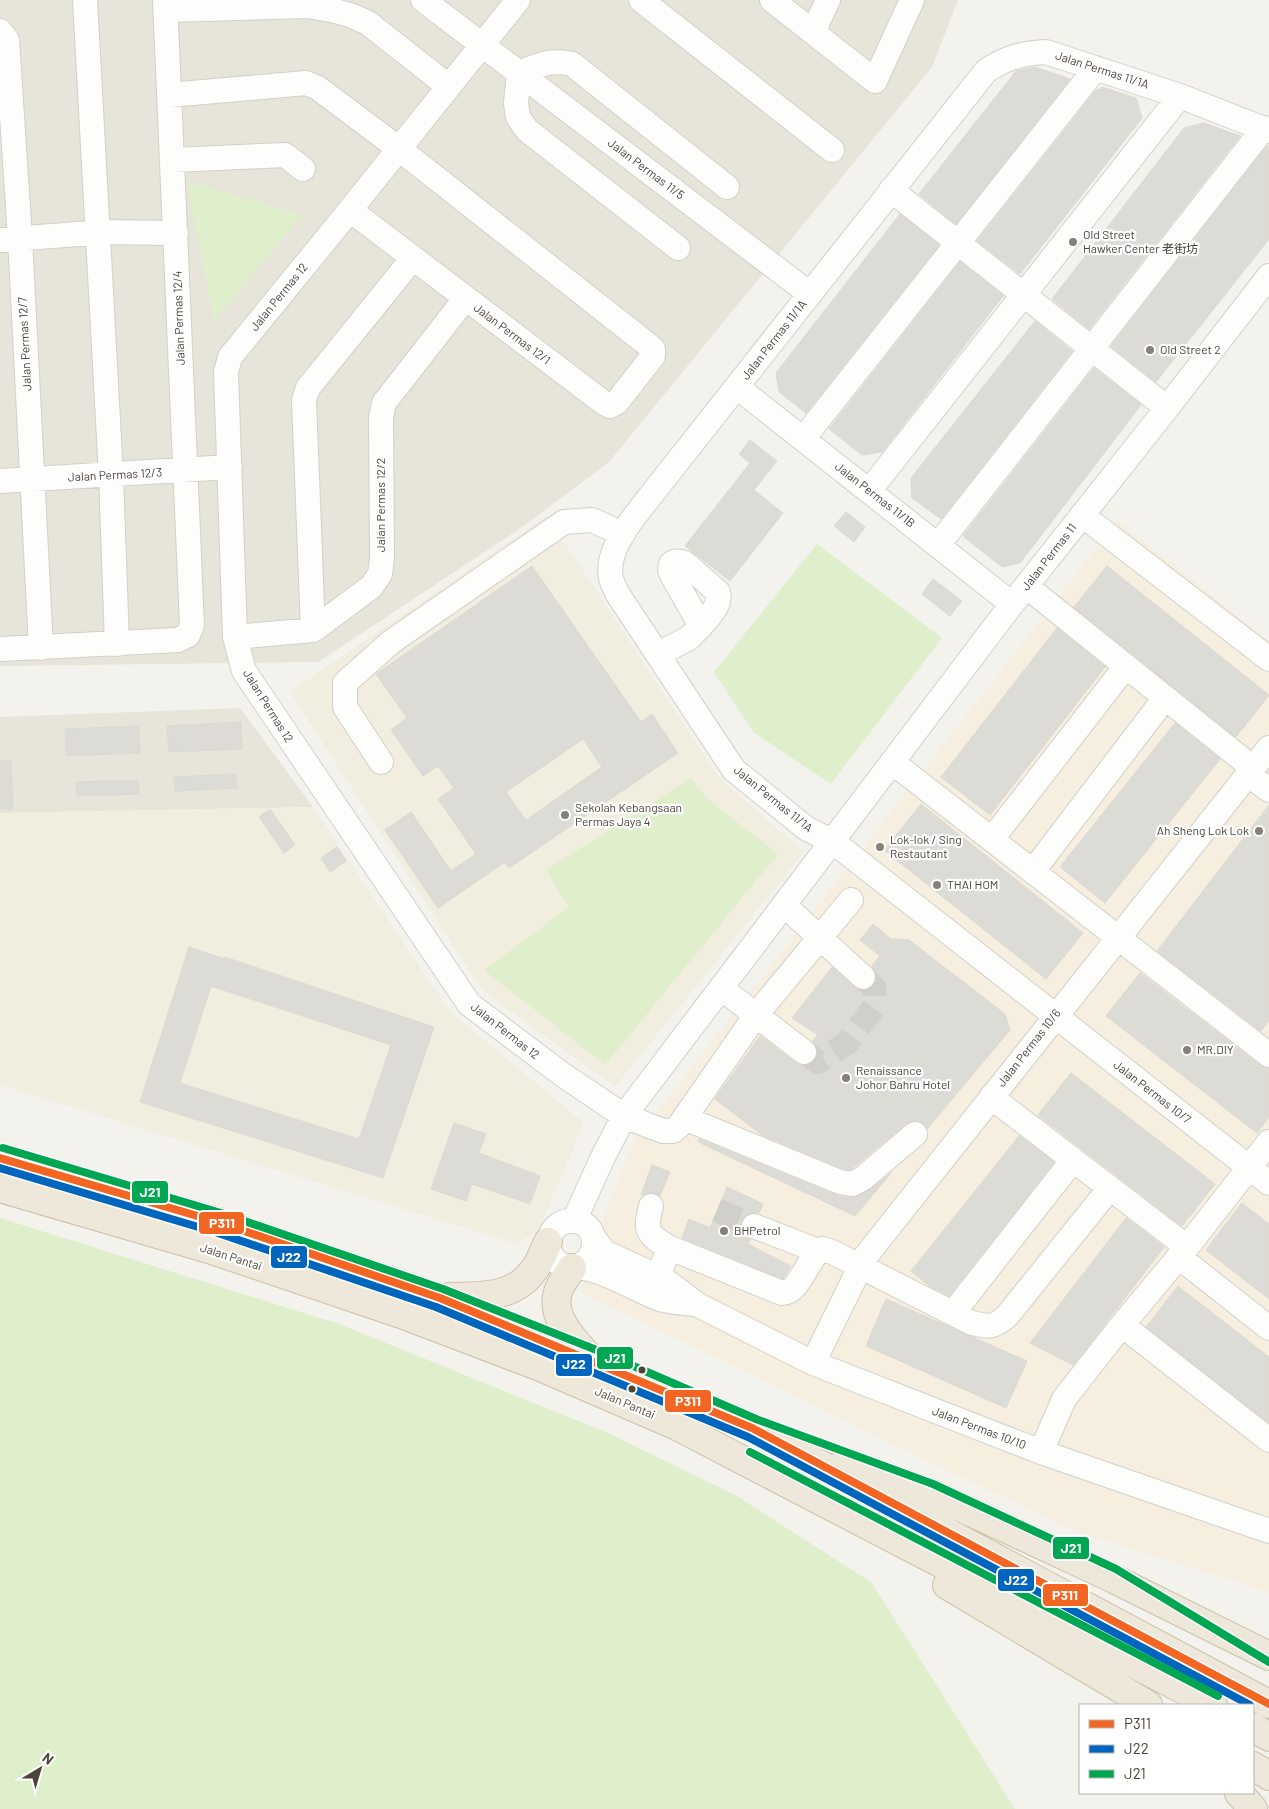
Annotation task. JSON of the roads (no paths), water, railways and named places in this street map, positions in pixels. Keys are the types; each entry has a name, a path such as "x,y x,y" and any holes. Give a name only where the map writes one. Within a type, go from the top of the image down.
{"highway":[{"path":"0,1158 218,1222 440,1298 590,1358 752,1428 930,1493 1112,1578 1269,1656"},
{"name":"Jalan Pantai","path":"0,1188 209,1249 401,1314 538,1366 677,1426 1211,1704"},
{"path":"440,1298 494,1295 517,1288 534,1270 548,1242"},
{"path":"576,1267 558,1292 557,1310 567,1332 590,1358"},
{"path":"752,1428 1268,1704"},
{"path":"712,1444 1146,1704"},
{"path":"1112,1578 1269,1674"},
{"path":"1081,1666 1131,1704"},
{"path":"1254,1728 1269,1737"},
{"path":"1254,1767 1269,1776"},
{"path":"1239,1794 1252,1809"}],"street":[{"path":"0,649 117,644 111,475 86,0"},
{"name":"Jalan Permas 11/5","path":"423,0 810,294"},
{"name":"Jalan Permas 12","path":"518,0 230,357 226,372 235,637 244,671 256,692 469,1004 562,1075 624,1116 663,1131 673,1131 684,1118"},
{"path":"641,0 832,150"},
{"path":"772,0 875,81 912,0"},
{"path":"813,32 828,0"},
{"path":"166,5 307,6 331,10 368,23 448,86"},
{"name":"Jalan Permas 12/4","path":"117,644 178,640 188,636 192,625 166,5"},
{"name":"Jalan Permas 12/7","path":"4,35 10,239 32,479 41,648"},
{"name":"Jalan Permas 11/1A","path":"1055,1015 832,841 807,829 734,770 617,593 611,578 610,563 615,547 623,534 659,485 986,71 1000,62 1029,53 1046,52 1180,96 1267,129"},
{"path":"678,248 527,130 518,117 516,103 519,73 546,63 558,61 572,64 727,187"},
{"path":"803,439 1096,68"},
{"path":"170,95 306,83 318,88 398,148"},
{"path":"869,491 1180,96"},
{"path":"938,546 1267,129"},
{"name":"Jalan Permas 12/1","path":"350,210 465,299 610,406 617,402 624,394 653,356 653,350 398,148"},
{"path":"173,160 285,155 304,169"},
{"path":"891,190 1167,408"},
{"path":"10,239 97,233 176,233"},
{"path":"235,637 313,630 304,400 308,388 412,258"},
{"name":"Jalan Permas 11","path":"624,1116 1019,595 1269,276"},
{"name":"Jalan Permas 12/2","path":"313,630 371,587 380,574 382,558 381,418 384,403 465,299"},
{"name":"Jalan Permas 11/1B","path":"737,387 938,546 1019,595 1126,666 1166,698 1250,771 1269,790"},
{"name":"Jalan Permas 12/3","path":"0,481 230,467"},
{"path":"1082,515 1269,660"},
{"path":"381,762 345,707 345,682 391,642 564,522 592,520 623,534"},
{"path":"658,654 689,638 701,626"},
{"path":"992,839 1126,666"},
{"path":"1033,871 1166,698"},
{"name":"Jalan Permas 10/6","path":"813,1363 865,1256 1269,748"},
{"path":"892,762 1269,1055"},
{"path":"851,900 756,1015 684,1118 840,1182 852,1184 862,1180 915,1134"},
{"path":"784,905 863,977"},
{"path":"721,988 804,1052"},
{"name":"Jalan Permas 10/7","path":"1055,1015 1269,1183"},
{"path":"991,1097 1110,1188 1269,1328"},
{"path":"574,1221 624,1116"},
{"path":"1041,1452 1064,1399 1269,1142"},
{"path":"953,1313 1074,1160"},
{"path":"651,1206 647,1222 651,1236 670,1248 782,1293 792,1291 814,1254 823,1249 953,1313 985,1326 996,1325 1007,1316 1110,1188"},
{"path":"574,1221 586,1226 594,1238 594,1252 585,1263 576,1267 565,1267 552,1257 548,1242 550,1235 559,1224 574,1221"},
{"path":"754,1226 818,1251"},
{"name":"Jalan Permas 10/10","path":"594,1238 604,1252 663,1280 698,1305 813,1363 1041,1452 1269,1531"},
{"path":"657,1277 670,1248"},
{"name":"Jalan Permas 10/10","path":"576,1267 597,1271 661,1299 698,1305"},
{"path":"1122,1325 1269,1440"}],"tunnel":[{"path":"804,1052 818,1062 847,1043 874,1007 874,988 863,977"},
{"path":"717,1210 754,1226"}],"place":[{"name":"Old Street Hawker Center 老街坊","path":"1073,242"},
{"name":"Old Street 2","path":"1150,350"},
{"name":"Sekolah Kebangsaan Permas Jaya 4","path":"565,815"},
{"name":"Ah Sheng Lok Lok","path":"1259,831"},
{"name":"Lok-lok / Sing Restautant","path":"880,847"},
{"name":"THAI HOM","path":"937,885"},
{"name":"MR.DIY","path":"1187,1050"},
{"name":"Renaissance Johor Bahru Hotel","path":"846,1078"},
{"name":"BHPetrol","path":"724,1231"}]}
